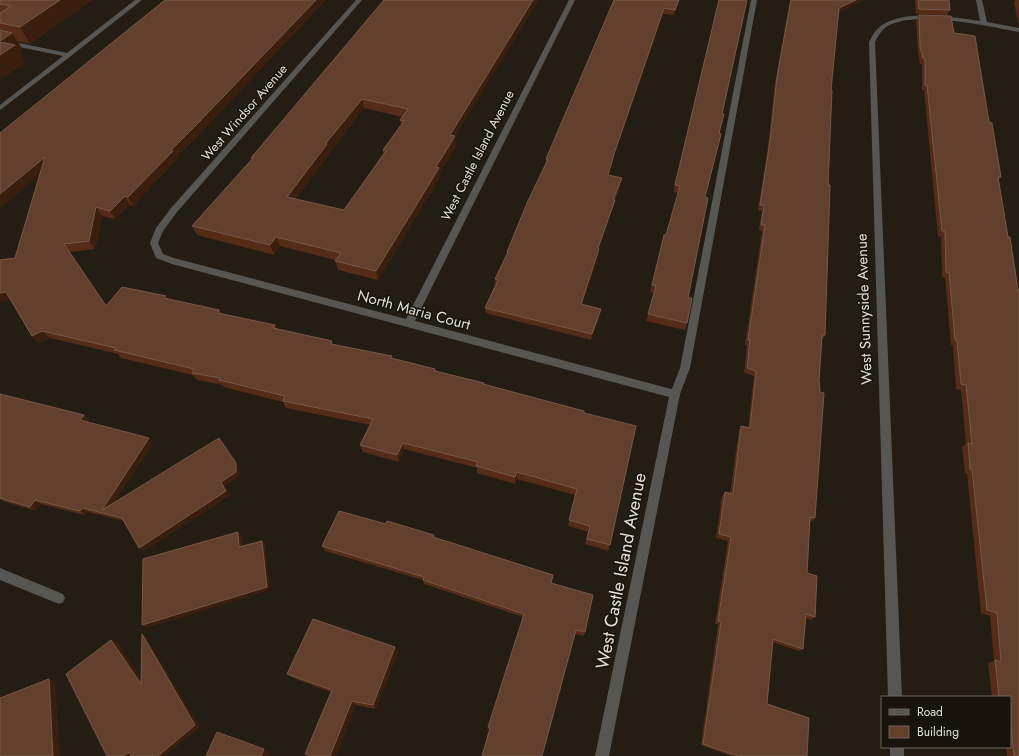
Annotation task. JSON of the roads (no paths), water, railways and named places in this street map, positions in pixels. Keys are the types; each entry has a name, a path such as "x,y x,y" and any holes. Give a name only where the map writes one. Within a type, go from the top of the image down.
{"street":[{"path":"0,108 139,0"},
{"name":"West Windsor Avenue","path":"154,243 159,230 174,210 359,0"},
{"name":"West Castle Island Avenue","path":"410,323 572,0"},
{"name":"West Castle Island Avenue","path":"602,756 675,394 685,368 754,0"},
{"path":"979,0 984,24"},
{"name":"West Sunnyside Avenue","path":"895,696 872,42 878,31 887,24 901,20 920,18 984,24 1019,30"},
{"path":"0,41 69,55"},
{"name":"North Maria Court","path":"154,243 159,256 172,261 675,394"},
{"path":"0,574 59,598"}]}
